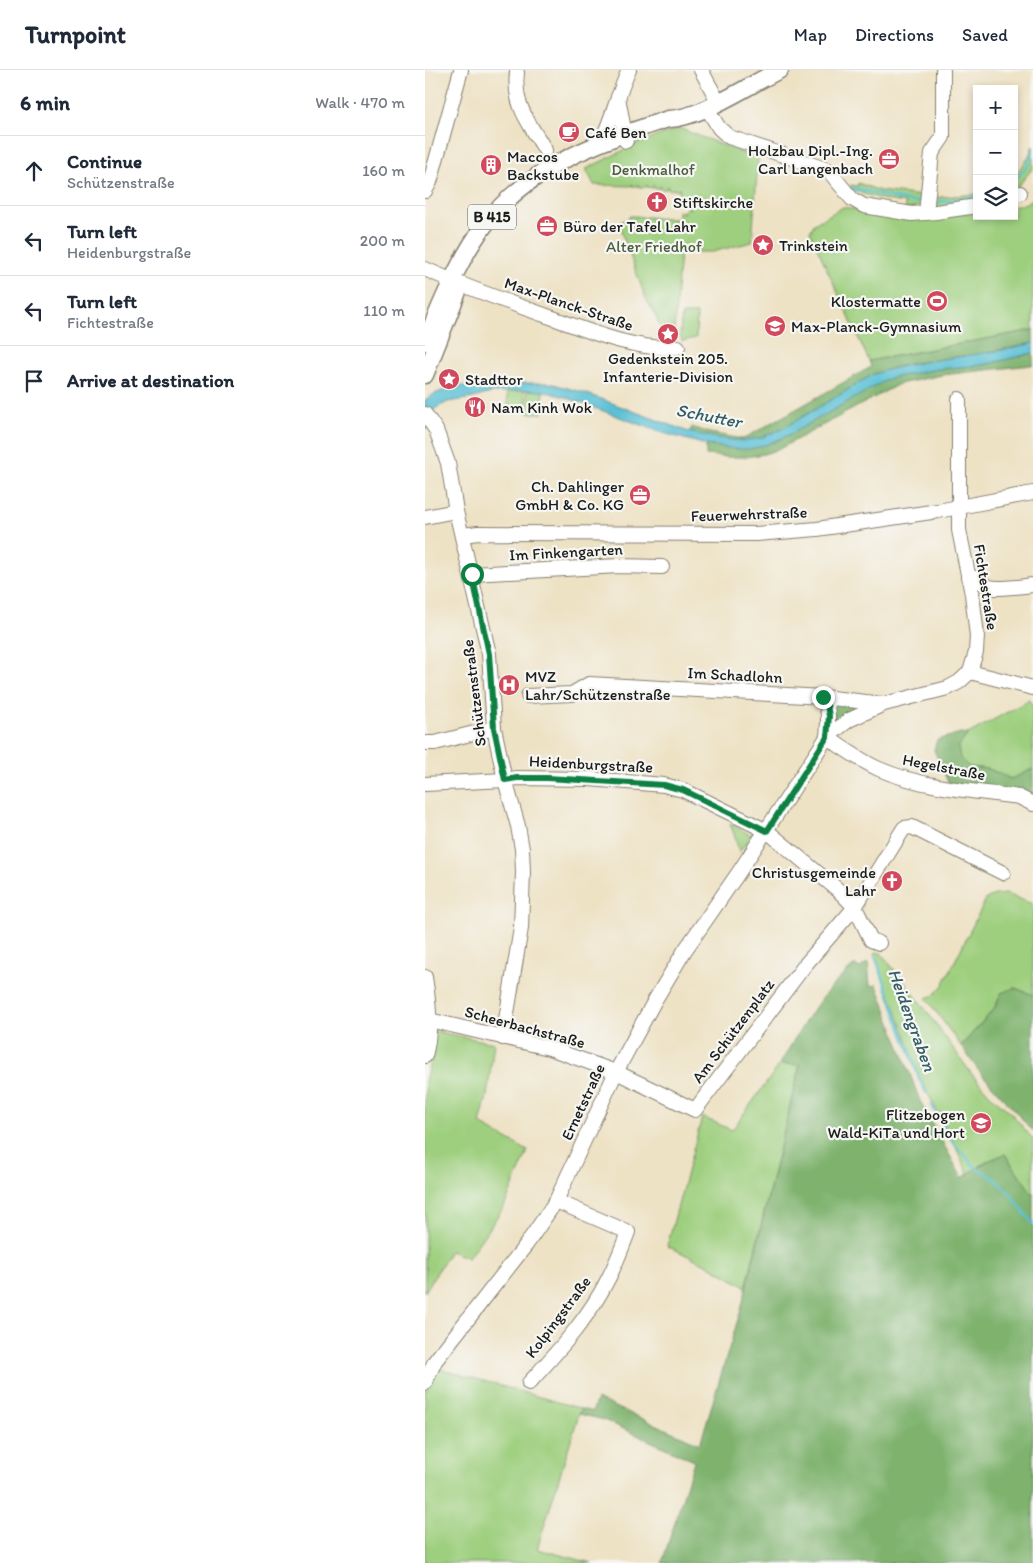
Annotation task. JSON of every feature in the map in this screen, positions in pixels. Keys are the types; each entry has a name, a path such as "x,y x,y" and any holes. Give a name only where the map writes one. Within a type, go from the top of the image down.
{"main road":[{"name":"B 415","path":"425,375 457,283 461,263 485,225 515,192 549,168 620,132 668,120 676,120 713,106 780,70"},
{"name":"B 415","path":"425,342 457,283 470,267 494,230 525,198 620,132"}],"street":[{"path":"425,191 430,182 461,70"},
{"path":"620,132 618,97 629,70"},
{"path":"701,70 719,128 729,137 828,170 851,199 864,206 912,214 926,204 973,206"},
{"path":"926,204 932,153 943,137 943,70"},
{"path":"517,72 516,95 522,111 545,150"},
{"name":"Max-Planck-Straße","path":"425,269 457,283 575,326 635,345 657,348 678,347"},
{"name":"Fichtestraße","path":"959,398 959,530 972,594 977,636 976,652 970,672"},
{"name":"Schützenstraße","path":"425,414 436,430 431,432 448,463 456,511 489,654 494,728 522,849 523,872 519,944 503,1038"},
{"name":"Feuerwehrstraße","path":"463,535 478,533 756,534 817,529 959,507 1033,493"},
{"path":"425,516 456,511"},
{"name":"Im Finkengarten","path":"472,574 619,566 663,567"},
{"path":"968,577 974,577 988,586 1014,587 1033,585"},
{"path":"972,594 978,594 988,586"},
{"path":"767,831 827,737 849,720 884,704 948,688 959,682 970,672 1033,688"},
{"name":"Im Schadlohn","path":"528,696 572,694 589,684 823,697"},
{"path":"823,697 884,704"},
{"path":"823,697 829,716 827,737"},
{"path":"425,743 435,743 494,728"},
{"name":"Hegelstraße","path":"827,737 878,769 897,776 917,782 1019,798 1033,804"},
{"name":"Heidenburgstraße","path":"425,784 547,778 664,785 683,790 767,831 837,889 855,907 875,942"},
{"path":"855,907 904,828 912,827 1003,872"},
{"name":"Ernetstraße","path":"425,1383 430,1358 527,1245 556,1202 616,1072 685,950 767,831"},
{"name":"Am Schützenplatz","path":"616,1072 695,1110 805,964 855,907"},
{"path":"425,977 428,1046 425,1056"},
{"name":"Scheerbachstraße","path":"427,1020 549,1048 616,1072"},
{"name":"Kolpingstraße","path":"529,1383 581,1322 601,1293 618,1259 628,1232 556,1202"}],"green space":[{"path":"679,128 758,159 752,242 712,252 680,252 673,343 663,343 662,332 652,307 650,307 645,296 618,223 630,216 636,216 636,218 637,216 650,217 651,219 652,217 658,218 658,220 659,218 665,218 666,220 666,218 673,221 673,219 678,219 678,211 684,214 683,211 687,208 690,209 687,207 689,201 687,202 684,198 685,196 683,198 679,197 680,187 679,190 675,190 675,187 674,190 668,189 667,186 667,189 661,189 660,186 660,188 654,188 654,185 653,188 647,187 647,185 646,187 639,187 638,184 638,186 632,186 632,184 631,186 594,185 586,169 636,144"},
{"path":"1033,146 1033,168 1018,186 1018,171 1028,158"},
{"path":"858,183 880,191 923,196 923,206 905,210 905,203 885,200 850,190 851,185 858,186"},
{"path":"973,194 973,204 934,210 931,198"},
{"name":"Klostermatte","path":"1033,199 1033,330 869,361 810,232 814,224 843,207 899,218 973,212 973,220 1018,220 1018,205"},
{"path":"682,314 697,314 696,338 682,341 680,334"},
{"path":"1033,330 1033,343 985,353 907,364 874,374 784,428 760,438 743,441 689,432 692,427 710,433 743,439 871,367 869,361"},
{"path":"1033,353 1033,365 942,375 899,384 779,449 764,454 746,457 706,455 706,445 741,448 760,446 776,441 890,378 938,369 984,365"},
{"path":"524,390 526,407 508,408 507,392"},
{"path":"527,390 543,391 543,413 528,413"},
{"path":"1029,700 1033,706 1033,769 1011,779 989,769 969,767 959,758 958,747 968,734"},
{"path":"834,703 859,706 861,709 833,725"},
{"path":"961,733 968,734 958,747 960,758 969,767 989,769 1011,779 1033,769 1033,800 948,782 934,750 937,740"},
{"path":"730,824 751,835 754,831 756,833 755,838 751,836 739,852 735,837"},
{"path":"1006,894 1033,904 1033,995 1015,988 1001,993 994,1009 961,1046 926,998 934,995 943,985 986,899 994,895"},
{"path":"877,952 881,953 920,1002 971,1073 989,1094 1011,1113 1033,1139 1033,1195 1005,1154 988,1161 968,1174 919,1077 904,1031 874,954"},
{"path":"868,962 870,986 877,985 920,1101 962,1178 988,1161 1005,1154 1033,1195 1033,1563 662,1563 694,1461 604,1420 579,1414 582,1409 592,1412 597,1399 700,1444 742,1306 800,1065 780,1064 813,1011 832,986 855,965 860,968"},
{"path":"1015,988 1033,995 1033,1131 979,1071 961,1046 994,1009 1001,993"},
{"path":"434,1031 494,1043 487,1096 480,1124 528,1151 504,1207 468,1258 450,1251 425,1292 425,1080 430,1063"},
{"path":"780,1064 800,1064 746,1287 706,1264 667,1246 702,1117 732,1130"},
{"path":"438,1368 582,1409 537,1549 592,1563 425,1563 425,1393"}],"water":[{"path":"1033,343 1033,353 984,365 938,369 890,378 789,435 750,449 706,445 663,433 565,397 543,391 527,390 491,393 448,402 436,408 425,420 425,400 445,390 485,383 550,383 585,393 689,432 743,441 760,438 784,428 874,374 915,364"}],"waterway":[{"path":"1018,176 1027,167 1033,151"},
{"path":"853,188 911,202 923,202"},
{"path":"931,203 973,198"},
{"name":"Heidengraben","path":"875,956 926,1093"},
{"name":"Heidengraben","path":"931,1104 950,1139 975,1167 992,1177 1008,1191 1033,1224"}],"place":[{"name":"Café Ben","path":"569,132"},
{"name":"Holzbau Dipl.-Ing. Carl Langenbach","path":"889,159"},
{"name":"Maccos Backstube","path":"491,165"},
{"name":"Stiftskirche","path":"657,202"},
{"name":"Büro der Tafel Lahr","path":"547,226"},
{"name":"Trinkstein","path":"763,245"},
{"name":"Klostermatte","path":"937,301"},
{"name":"Max-Planck-Gymnasium","path":"775,326"},
{"name":"Gedenkstein 205. Infanterie-Division","path":"668,334"},
{"name":"Stadttor","path":"449,379"},
{"name":"Nam Kinh Wok","path":"475,407"},
{"name":"Ch. Dahlinger GmbH & Co. KG","path":"640,495"},
{"name":"MVZ Lahr/Schützenstraße","path":"509,685"},
{"name":"Christusgemeinde Lahr","path":"892,881"},
{"name":"Flitzebogen Wald-KiTa und Hort","path":"981,1123"}],"route":[{"path":"472,574 489,654 494,728 505,780 517,778 589,779 664,785 683,790 767,831 827,737 829,716 823,697"}],"park label":[{"name":"Denkmalhof","path":"653,169"},
{"name":"Alter Friedhof","path":"654,246"}],"water label":[{"name":"Schutter","path":"709,416"}]}
